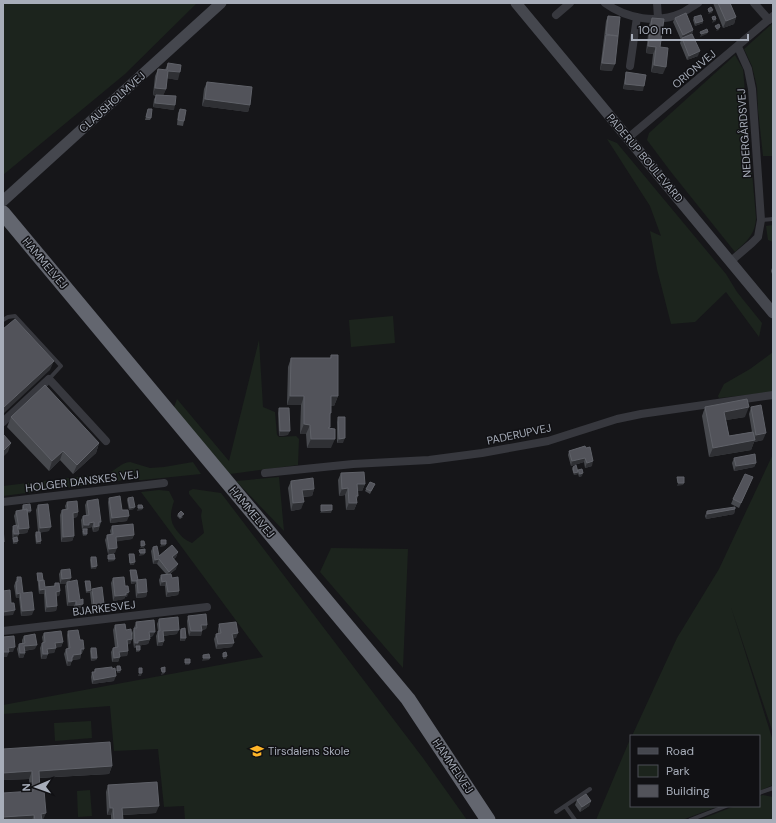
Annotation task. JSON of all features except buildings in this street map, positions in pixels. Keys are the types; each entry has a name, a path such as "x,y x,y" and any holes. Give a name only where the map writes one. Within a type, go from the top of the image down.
{"highway":[{"name":"HAMMELVEJ","path":"3,213 408,699 488,820"}],"street":[{"name":"CLAUSHOLMVEJ","path":"3,201 220,3"},
{"name":"PADERUP BOULEVARD","path":"516,3 773,313"},
{"path":"556,15 570,3"},
{"path":"605,3 623,13 649,19 682,13 698,3"},
{"path":"657,3 658,18"},
{"path":"754,3 771,18"},
{"path":"630,66 637,17"},
{"name":"ORIONVEJ","path":"628,138 771,18"},
{"name":"NEDERGÅRDSVEJ","path":"731,261 758,237 761,220 752,89 748,69 738,47"},
{"path":"3,422 49,378 106,441"},
{"name":"PADERUPVEJ","path":"265,473 353,464 429,460 482,453 548,441 617,419 641,414 773,395"},
{"name":"HOLGER DANSKES VEJ","path":"3,502 164,483"},
{"name":"BJARKESVEJ","path":"3,631 207,607"}],"lane":[{"path":"761,220 773,219"},
{"path":"3,320 14,316 61,366 49,378"},
{"path":"760,793 773,788"},
{"path":"556,812 590,789"},
{"path":"565,806 574,820"},
{"path":"690,820 723,807"}],"green space":[{"path":"3,3 197,3 125,74 3,175"},
{"path":"773,23 773,156 763,156 757,87 752,66 744,49"},
{"path":"735,55 743,69 756,218 752,233 747,241 735,252 647,140 649,133"},
{"path":"607,139 617,143 726,274 737,292 762,323 759,337 726,292 695,322 671,324 657,269 650,231 661,236 650,206"},
{"path":"773,225 773,242 768,240 766,226"},
{"path":"393,316 395,343 351,347 349,320"},
{"path":"259,340 263,407 275,412 277,435 279,437 296,436 299,439 298,465 230,474 173,410 177,399 229,461"},
{"path":"773,352 773,392 719,398 718,396 724,384 750,369"},
{"path":"773,454 773,733 731,607 773,741 773,785 760,791 760,735 632,735 677,638 719,569"},
{"path":"130,462 150,468 193,462 201,474 139,480 134,473 128,473 124,479 119,481 3,496 3,486 109,473"},
{"path":"279,477 284,531 236,481"},
{"path":"193,489 221,493 423,758 467,820 185,820 184,806 164,807 158,749 114,751 110,706 3,714 3,705 263,657 141,492 159,490 169,491 174,501 171,520 182,537 192,543 204,533 201,516 202,510 189,494 189,491"},
{"path":"331,548 408,549 403,668 320,572"},
{"path":"91,721 92,738 55,741 54,723"},
{"path":"630,739 630,807 716,807 682,820 596,820"},
{"path":"90,790 92,816 78,817 77,791"},
{"path":"760,796 773,797 773,820 699,820 732,807 760,807"}],"place":[{"name":"Tirsdalens Skole","path":"257,751"}]}
